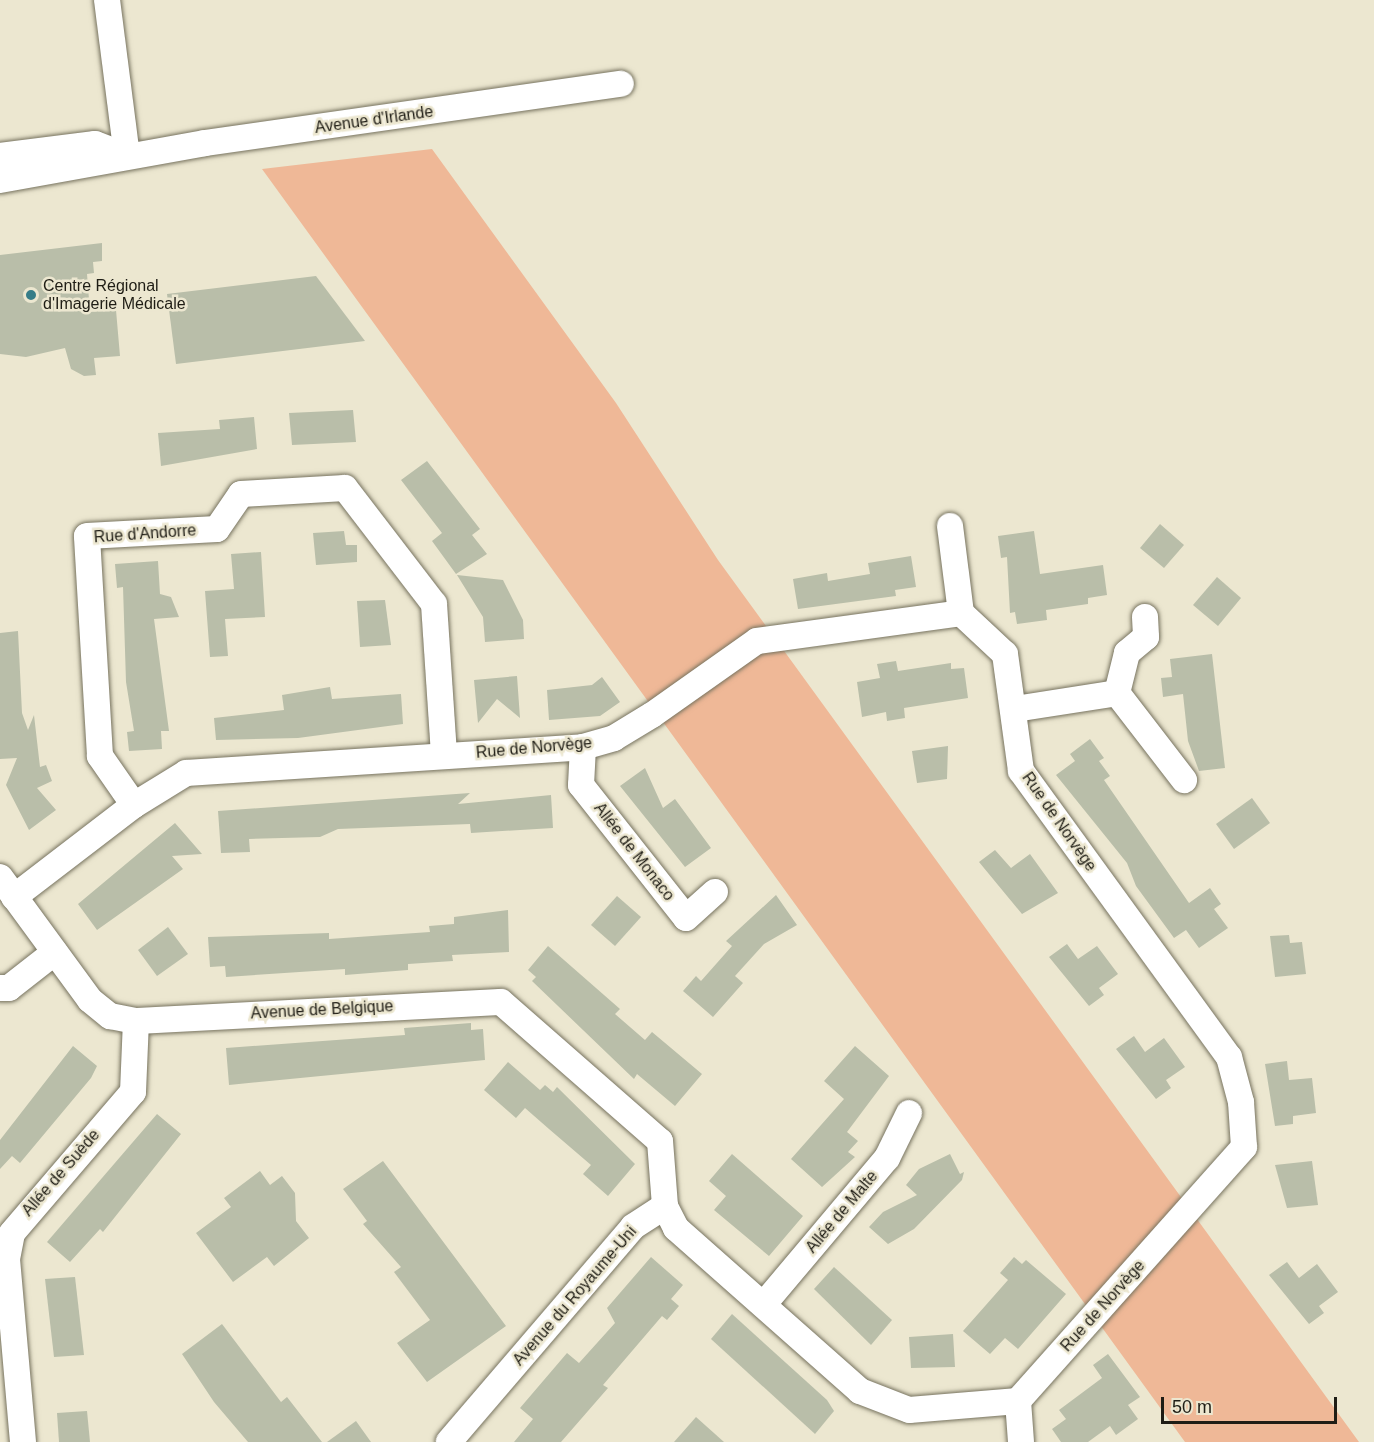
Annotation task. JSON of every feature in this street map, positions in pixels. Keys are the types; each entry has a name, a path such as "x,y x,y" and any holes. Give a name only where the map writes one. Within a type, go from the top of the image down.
{"street":[{"path":"107,0 127,156"},
{"name":"Avenue d'Irlande","path":"0,180 97,166 127,156 621,84"},
{"name":"Avenue d'Irlande","path":"0,156 94,144 127,156"},
{"name":"Rue d'Andorre","path":"134,805 100,756 87,536 217,529 242,494 345,488 434,604 444,756"},
{"path":"950,526 961,613"},
{"name":"Rue de Norvège","path":"7,887 186,773 583,747 614,738 643,721 757,641 961,613 1005,654 1015,709 1021,771 1228,1057 1241,1102 1244,1147 1018,1401"},
{"path":"1117,693 1127,653 1146,637 1145,617"},
{"path":"1015,709 1117,693"},
{"path":"1117,693 1184,780"},
{"name":"Allée de Monaco","path":"583,747 582,785 686,918 715,892"},
{"name":"Avenue de Belgique","path":"7,887 90,1000 110,1016 136,1021 501,1002 660,1141 665,1206"},
{"path":"0,988 9,987 55,952"},
{"name":"Allée de Suède","path":"23,1442 7,1259 12,1233 133,1092 136,1021"},
{"name":"Allée de Malte","path":"764,1304 887,1158 909,1113"},
{"path":"665,1206 676,1228 870,1395 909,1410 1018,1401 1021,1442"},
{"name":"Avenue du Royaume-Uni","path":"448,1442 633,1227 665,1206"}],"shaded area":[{"path":"432,149 616,403 718,560 1359,1442 1185,1442 262,169"}],"building":[{"path":"102,243 102,261 93,262 94,273 87,274 90,312 116,310 120,356 94,358 96,375 84,376 71,369 65,348 26,357 0,354 0,255"},
{"path":"316,276 365,341 176,364 167,294"},
{"path":"353,410 356,442 292,445 289,413"},
{"path":"254,417 257,449 161,466 158,433 220,429 219,420"},
{"path":"427,461 480,529 472,535 487,554 456,574 432,541 442,533 401,480"},
{"path":"1160,524 1184,545 1164,568 1140,548"},
{"path":"344,531 346,545 357,545 357,562 316,565 313,533"},
{"path":"1034,531 1040,574 1103,565 1107,595 1088,598 1088,604 1046,610 1047,620 1017,624 1015,612 1010,613 1007,557 1001,558 998,536"},
{"path":"261,552 265,617 225,619 228,656 210,657 205,591 234,589 231,554"},
{"path":"911,556 916,587 895,590 896,596 798,609 793,579 827,573 828,581 870,574 868,563"},
{"path":"158,561 160,594 171,597 179,617 154,619 169,731 161,731 162,749 129,751 127,732 134,731 126,682 123,587 117,588 115,564"},
{"path":"457,575 503,580 523,620 524,639 485,642 483,617"},
{"path":"1217,577 1241,598 1218,626 1193,605"},
{"path":"385,600 391,645 360,647 357,601"},
{"path":"18,631 22,713 28,730 34,715 40,767 46,765 52,781 37,788 56,810 29,830 6,785 17,758 0,759 0,633"},
{"path":"1212,654 1225,768 1199,771 1188,741 1183,694 1163,697 1161,678 1172,677 1170,659"},
{"path":"896,661 898,671 951,663 951,669 964,668 968,698 904,708 905,718 887,721 886,712 862,717 857,682 880,678 877,664"},
{"path":"517,676 520,718 497,699 478,723 474,680"},
{"path":"602,677 620,702 600,716 549,720 547,690 592,685"},
{"path":"330,687 332,699 401,694 403,724 298,738 216,740 214,718 284,710 282,695"},
{"path":"1090,739 1104,758 1099,761 1110,776 1104,780 1189,903 1210,888 1221,904 1214,909 1228,928 1199,948 1186,930 1174,938 1136,886 1127,863 1056,775 1075,761 1070,754"},
{"path":"948,746 947,779 917,783 912,751"},
{"path":"645,768 663,808 675,799 711,848 685,867 620,786"},
{"path":"470,793 458,804 551,795 553,828 471,833 470,824 338,829 320,837 249,839 250,852 221,853 218,811"},
{"path":"1252,798 1270,823 1234,849 1216,824"},
{"path":"175,823 202,854 172,856 183,869 97,930 78,904"},
{"path":"995,850 1011,868 1030,854 1058,893 1022,914 979,862"},
{"path":"776,895 797,925 764,944 735,976 743,983 713,1017 683,991 696,976 701,981 732,946 726,941"},
{"path":"617,896 641,917 615,946 591,925"},
{"path":"508,910 509,952 452,955 453,961 408,964 408,970 345,975 345,969 226,977 225,966 210,967 208,937 329,933 329,939 430,932 429,926 454,924 454,917"},
{"path":"168,927 188,954 157,976 138,950"},
{"path":"1289,935 1290,943 1302,942 1306,974 1275,977 1270,936"},
{"path":"1067,944 1078,959 1097,946 1118,974 1099,988 1104,995 1089,1006 1049,957"},
{"path":"548,946 620,1009 615,1014 645,1040 652,1032 702,1074 675,1106 637,1074 634,1079 532,981 536,977 528,970"},
{"path":"471,1023 471,1030 483,1029 485,1060 229,1085 226,1048 405,1035 404,1028"},
{"path":"1134,1036 1145,1052 1164,1038 1185,1067 1166,1080 1171,1088 1156,1099 1116,1049"},
{"path":"73,1046 97,1066 91,1078 20,1163 12,1156 0,1169 0,1140"},
{"path":"855,1046 889,1076 847,1132 858,1141 848,1152 855,1157 822,1187 791,1159 844,1099 824,1081"},
{"path":"1287,1061 1289,1080 1312,1078 1316,1113 1293,1116 1293,1124 1275,1126 1265,1064"},
{"path":"508,1062 540,1090 545,1085 553,1092 557,1087 635,1164 608,1196 583,1174 591,1165 525,1108 516,1118 484,1090"},
{"path":"157,1114 181,1134 103,1232 100,1229 70,1262 47,1242"},
{"path":"732,1154 803,1216 769,1256 714,1210 726,1196 709,1181"},
{"path":"950,1154 960,1174 964,1172 962,1180 914,1229 888,1244 869,1227 883,1212 917,1195 906,1185 919,1169"},
{"path":"383,1161 506,1326 427,1382 397,1343 430,1320 394,1272 401,1267 363,1224 367,1221 343,1189"},
{"path":"1312,1161 1318,1205 1287,1208 1275,1165"},
{"path":"260,1171 270,1185 282,1176 295,1193 296,1221 309,1238 274,1266 267,1257 233,1282 196,1233 231,1207 224,1198"},
{"path":"651,1257 683,1285 671,1299 679,1306 667,1320 662,1316 603,1385 608,1388 561,1442 514,1442 533,1419 520,1408 567,1353 579,1363 615,1323 607,1308"},
{"path":"1014,1257 1022,1264 1026,1260 1066,1294 1018,1349 1005,1338 990,1354 963,1331 1008,1280 1000,1273"},
{"path":"1287,1262 1299,1278 1317,1264 1338,1292 1319,1306 1324,1313 1309,1324 1269,1275"},
{"path":"834,1267 892,1320 871,1345 814,1289"},
{"path":"75,1277 84,1355 54,1357 45,1279"},
{"path":"732,1314 827,1400 834,1411 815,1434 711,1339"},
{"path":"222,1324 281,1402 287,1397 322,1442 248,1442 214,1402 182,1354"},
{"path":"953,1334 955,1367 911,1368 909,1337"},
{"path":"1108,1354 1140,1397 1128,1405 1138,1419 1116,1435 1110,1426 1088,1442 1061,1442 1052,1429 1066,1419 1059,1410 1102,1378 1093,1365"},
{"path":"87,1411 90,1442 59,1442 57,1413"},
{"path":"696,1417 724,1442 674,1442"},
{"path":"356,1421 371,1442 327,1442"}],"place":[{"name":"Centre Régional d'Imagerie Médicale","path":"31,295"}]}
